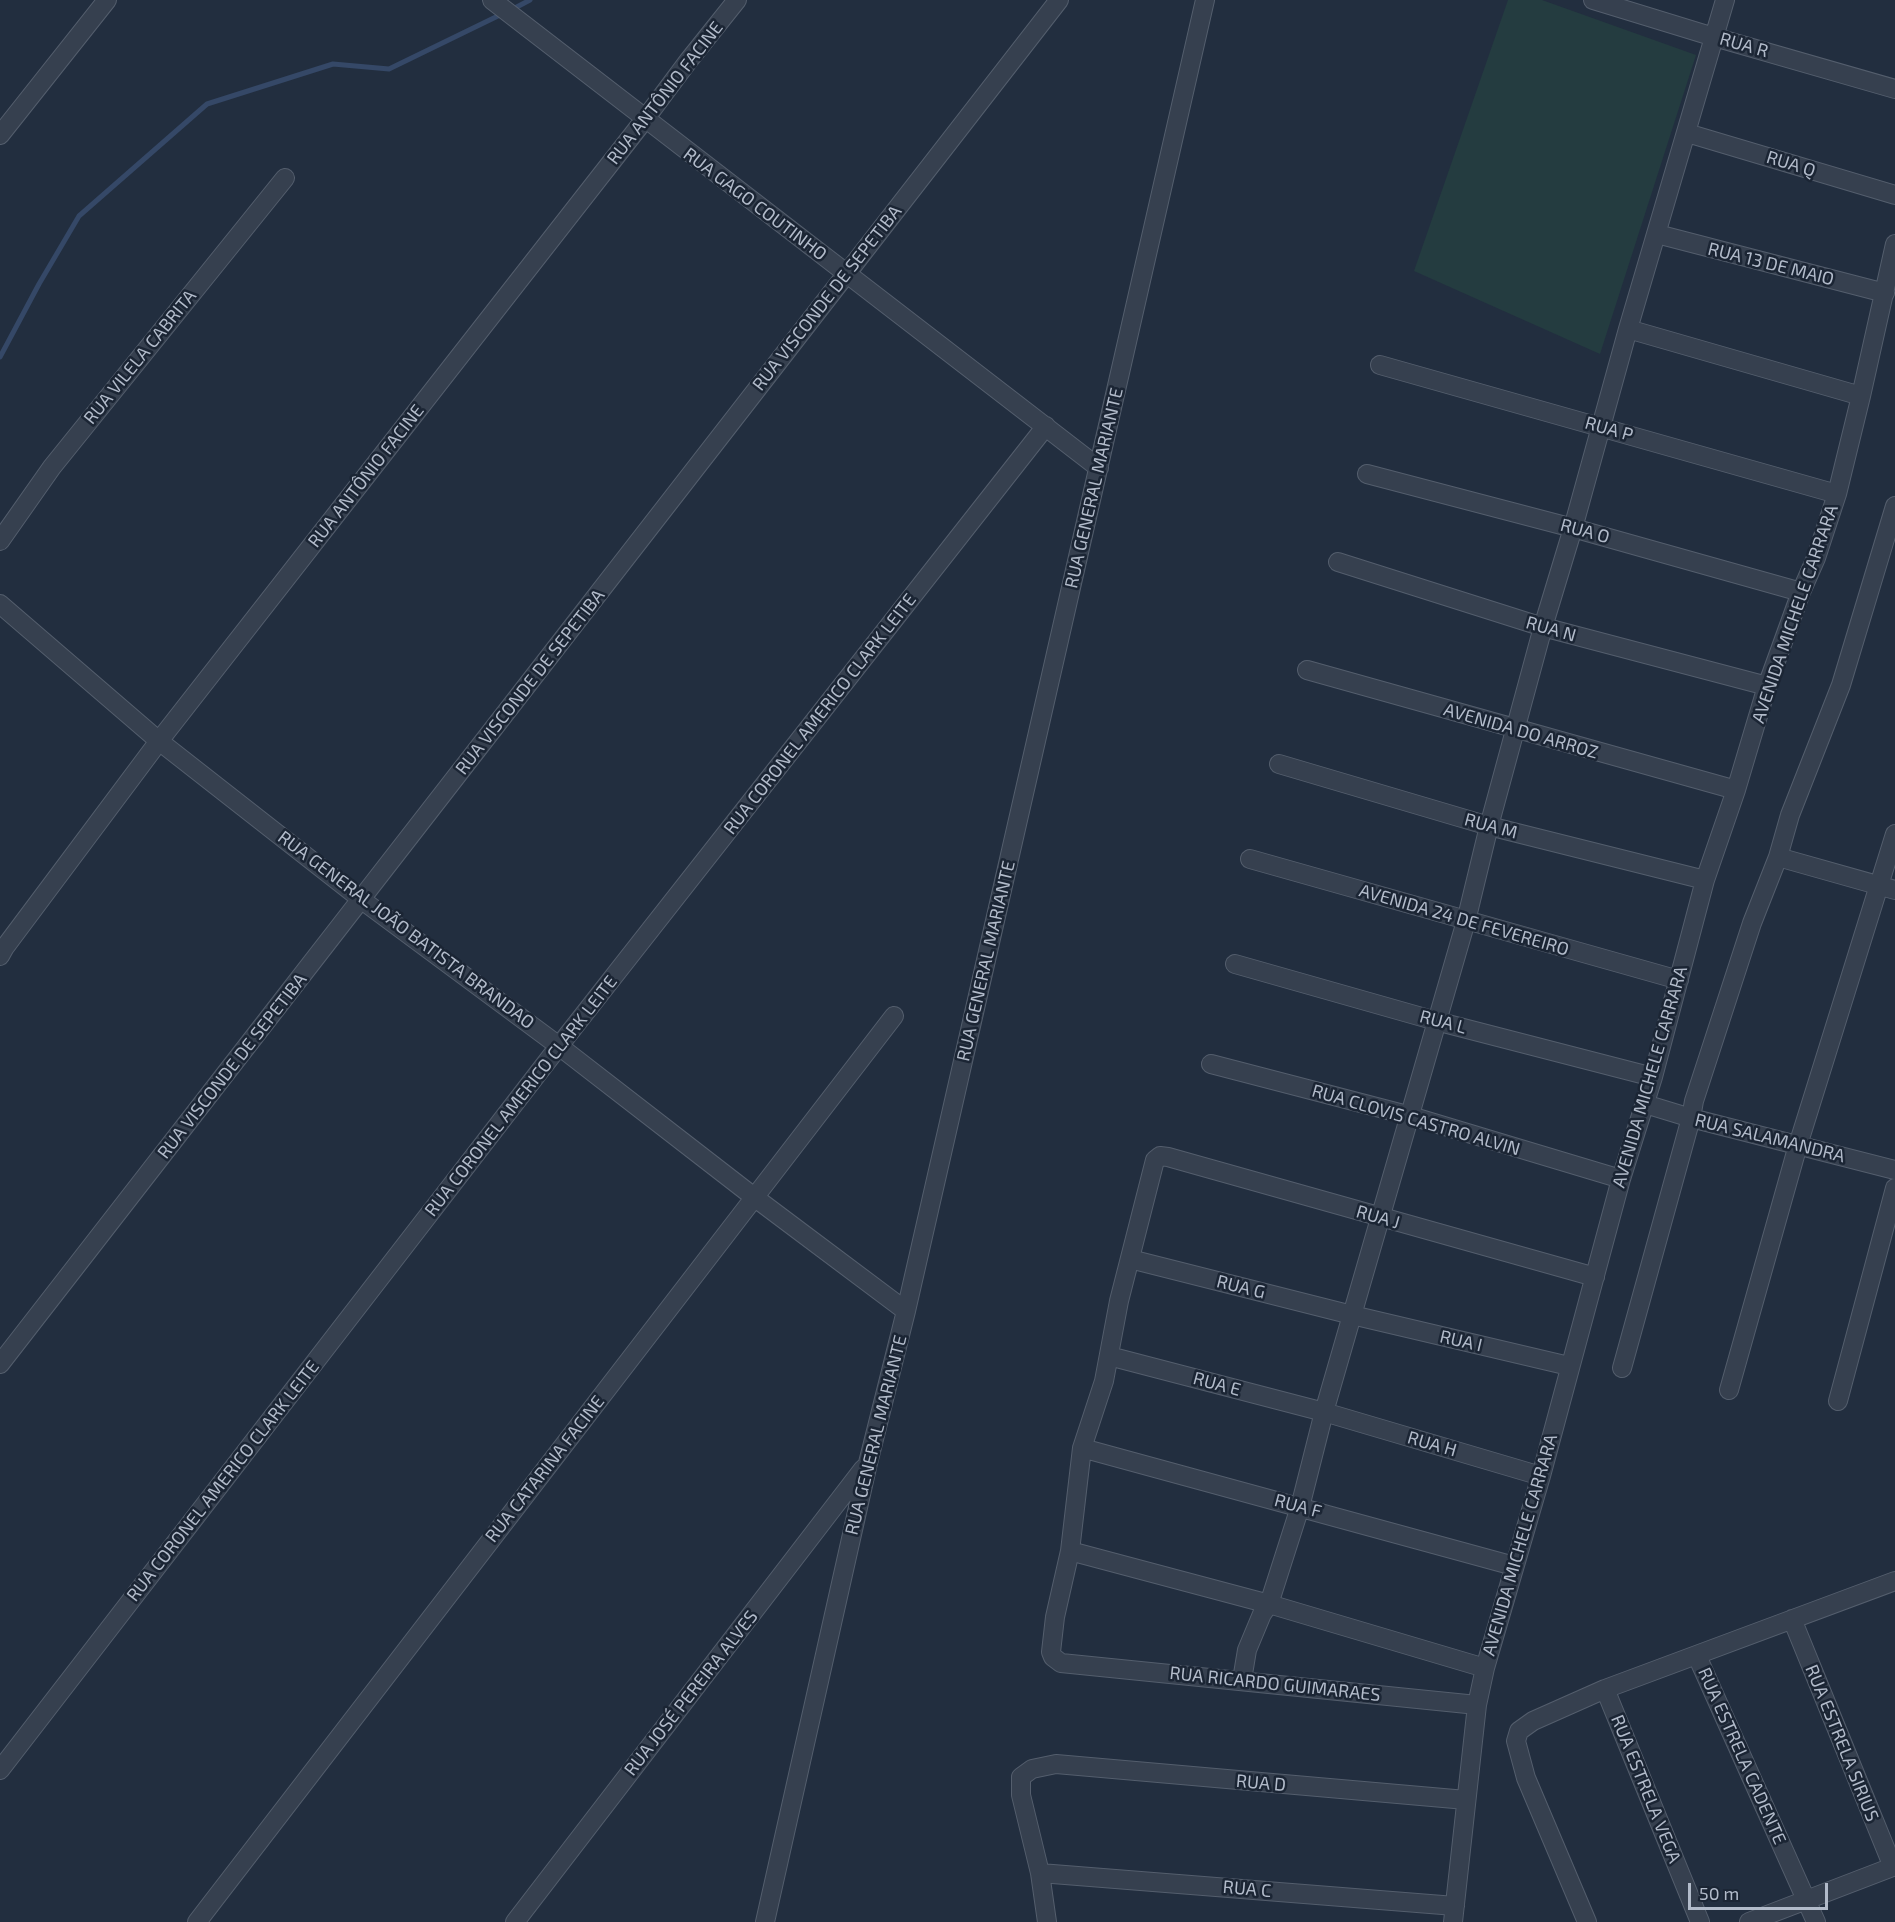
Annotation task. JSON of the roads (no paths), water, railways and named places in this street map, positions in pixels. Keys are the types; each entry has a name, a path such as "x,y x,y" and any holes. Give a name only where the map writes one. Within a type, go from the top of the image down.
{"street":[{"path":"0,135 107,0"},
{"name":"RUA GAGO COUTINHO","path":"492,0 1099,468"},
{"name":"RUA ANTÔNIO FACINE","path":"0,956 159,741 737,0"},
{"name":"RUA VISCONDE DE SEPETIBA","path":"0,1364 1059,0"},
{"name":"RUA GENERAL MARIANTE","path":"765,1922 868,1463 906,1311 1205,0"},
{"name":"RUA R","path":"1593,0 1895,88"},
{"path":"1242,1680 1247,1650 1262,1614 1269,1605 1300,1507 1324,1412 1466,921 1489,826 1543,627 1574,528 1628,329 1725,0"},
{"name":"RUA Q","path":"1687,133 1895,195"},
{"name":"RUA VILELA CABRITA","path":"0,541 52,467 285,178"},
{"name":"RUA 13 DE MAIO","path":"1657,234 1885,293"},
{"name":"AVENIDA MICHELE CARRARA","path":"1454,1914 1466,1800 1485,1668 1541,1476 1621,1179 1653,1077 1705,880 1736,790 1767,686 1801,592 1816,558 1837,494 1895,244"},
{"path":"1628,329 1861,396"},
{"name":"RUA P","path":"1380,365 1837,494"},
{"name":"RUA CORONEL AMERICO CLARK LEITE","path":"0,1770 560,1046 1046,426"},
{"name":"RUA O","path":"1367,474 1574,528 1801,592"},
{"path":"1622,1368 1694,1101 1731,983 1778,857 1790,815 1841,685 1895,506"},
{"name":"RUA N","path":"1338,562 1543,627 1767,686"},
{"name":"RUA GENERAL JOÃO BATISTA BRANDAO","path":"0,604 159,741 362,900 560,1046 754,1197 906,1311"},
{"name":"AVENIDA DO ARROZ","path":"1307,670 1736,790"},
{"name":"RUA M","path":"1279,764 1489,826 1705,880"},
{"path":"1729,1390 1798,1145 1887,887 1895,834"},
{"path":"1778,857 1887,887"},
{"name":"AVENIDA 24 DE FEVEREIRO","path":"1250,859 1679,980"},
{"name":"RUA L","path":"1234,964 1436,1021 1653,1077"},
{"name":"RUA CATARINA FACINE","path":"197,1922 894,1016"},
{"name":"RUA CLOVIS CASTRO ALVIN","path":"1211,1064 1411,1116 1621,1179"},
{"name":"RUA SALAMANDRA","path":"1645,1104 1895,1170"},
{"name":"RUA J","path":"1130,1259 1155,1160 1160,1156 1595,1277"},
{"path":"1838,1401 1895,1188"},
{"path":"1130,1259 1115,1320 1104,1381 1082,1448 1070,1551 1269,1605 1485,1668"},
{"name":"RUA G","path":"1130,1259 1352,1315"},
{"name":"RUA I","path":"1352,1315 1569,1366"},
{"name":"RUA E","path":"1109,1356 1324,1412"},
{"name":"RUA H","path":"1324,1412 1541,1476"},
{"name":"RUA F","path":"1082,1448 1514,1566"},
{"name":"RUA JOSÉ PEREIRA ALVES","path":"515,1922 868,1463"},
{"name":"RUA RICARDO GUIMARAES","path":"1070,1551 1055,1617 1051,1652 1056,1661 1478,1705"},
{"path":"1587,1922 1526,1778 1516,1741 1518,1731 1533,1721 1605,1689 1894,1583"},
{"name":"RUA ESTRELA SIRIUS","path":"1792,1619 1894,1867"},
{"name":"RUA ESTRELA CADENTE","path":"1697,1656 1816,1922"},
{"name":"RUA ESTRELA VEGA","path":"1605,1689 1700,1922"},
{"name":"RUA D","path":"1040,1873 1020,1786 1021,1777 1026,1772 1043,1766 1056,1764 1466,1800"},
{"path":"1749,1922 1894,1867"},
{"path":"1040,1873 1047,1922"},
{"name":"RUA C","path":"1040,1873 1454,1914"}],"waterway":[{"path":"511,10 530,0"},
{"path":"0,357 79,216 207,104 333,64 389,69 502,14"}]}
